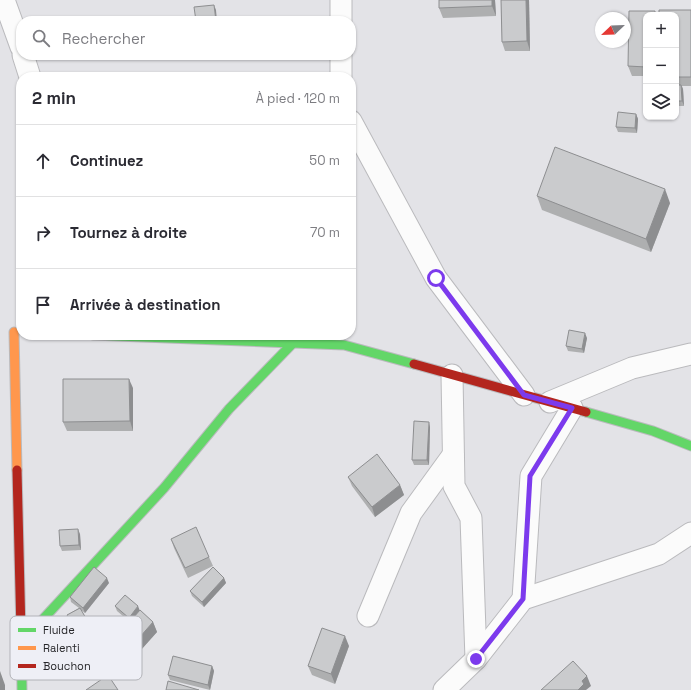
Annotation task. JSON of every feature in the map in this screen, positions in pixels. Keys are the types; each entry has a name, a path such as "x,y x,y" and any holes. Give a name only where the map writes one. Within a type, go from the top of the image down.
{"street":[{"path":"4,0 16,34"},
{"path":"341,0 341,16"},
{"path":"25,60 28,72"},
{"path":"341,60 341,72"},
{"path":"356,130 436,278 524,395"},
{"path":"14,332 20,616"},
{"path":"222,340 293,343 329,340 344,346 653,431 691,446"},
{"path":"46,616 164,488 229,409 293,343"},
{"path":"550,402 632,368 691,354"},
{"path":"452,375 454,486 471,518 476,659"},
{"path":"523,599 530,476 572,408"},
{"path":"368,616 410,513 453,455"},
{"path":"444,690 476,659 523,599 659,554 691,533"},
{"path":"22,680 22,690"}],"building":[{"path":"439,0 492,0 492,6 439,8"},
{"path":"501,0 526,0 527,41 502,42"},
{"path":"214,5 215,16 195,16 194,7"},
{"path":"659,10 691,10 691,77 679,77 679,12 659,12"},
{"path":"655,11 643,12 643,67 628,66 628,48 631,48 631,12 629,12"},
{"path":"679,85 681,85 682,101 679,101"},
{"path":"618,112 636,114 635,128 616,127"},
{"path":"555,147 665,189 646,239 537,196"},
{"path":"569,330 585,333 582,349 566,346"},
{"path":"63,379 129,379 130,421 63,422"},
{"path":"414,421 429,422 427,460 412,460"},
{"path":"377,454 400,485 372,507 348,477"},
{"path":"196,527 209,557 185,568 171,539"},
{"path":"78,529 79,545 60,546 59,530"},
{"path":"94,567 107,578 83,608 70,597"},
{"path":"213,567 224,578 202,602 190,591"},
{"path":"125,595 138,606 130,616 127,616 115,606"},
{"path":"80,608 85,616 68,616"},
{"path":"140,610 153,622 142,635 142,616 135,616"},
{"path":"322,628 345,636 331,674 308,666"},
{"path":"173,656 212,666 208,685 168,675"},
{"path":"573,661 587,676 582,681 584,684 578,690 541,690"},
{"path":"101,680 111,680 118,690 86,690"},
{"path":"168,681 199,690 166,690"}],"traffic: fast":[{"path":"218,340 344,345 414,364"},
{"path":"46,616 164,488 229,409 293,343"},
{"path":"586,412 653,431 691,446"},
{"path":"22,680 22,690"}],"traffic: slow":[{"path":"14,332 17,470"}],"traffic: jam":[{"path":"414,364 586,412"},
{"path":"17,470 21,616"}],"route":[{"path":"436,278 524,395 572,408 530,476 523,599 476,659"}]}
